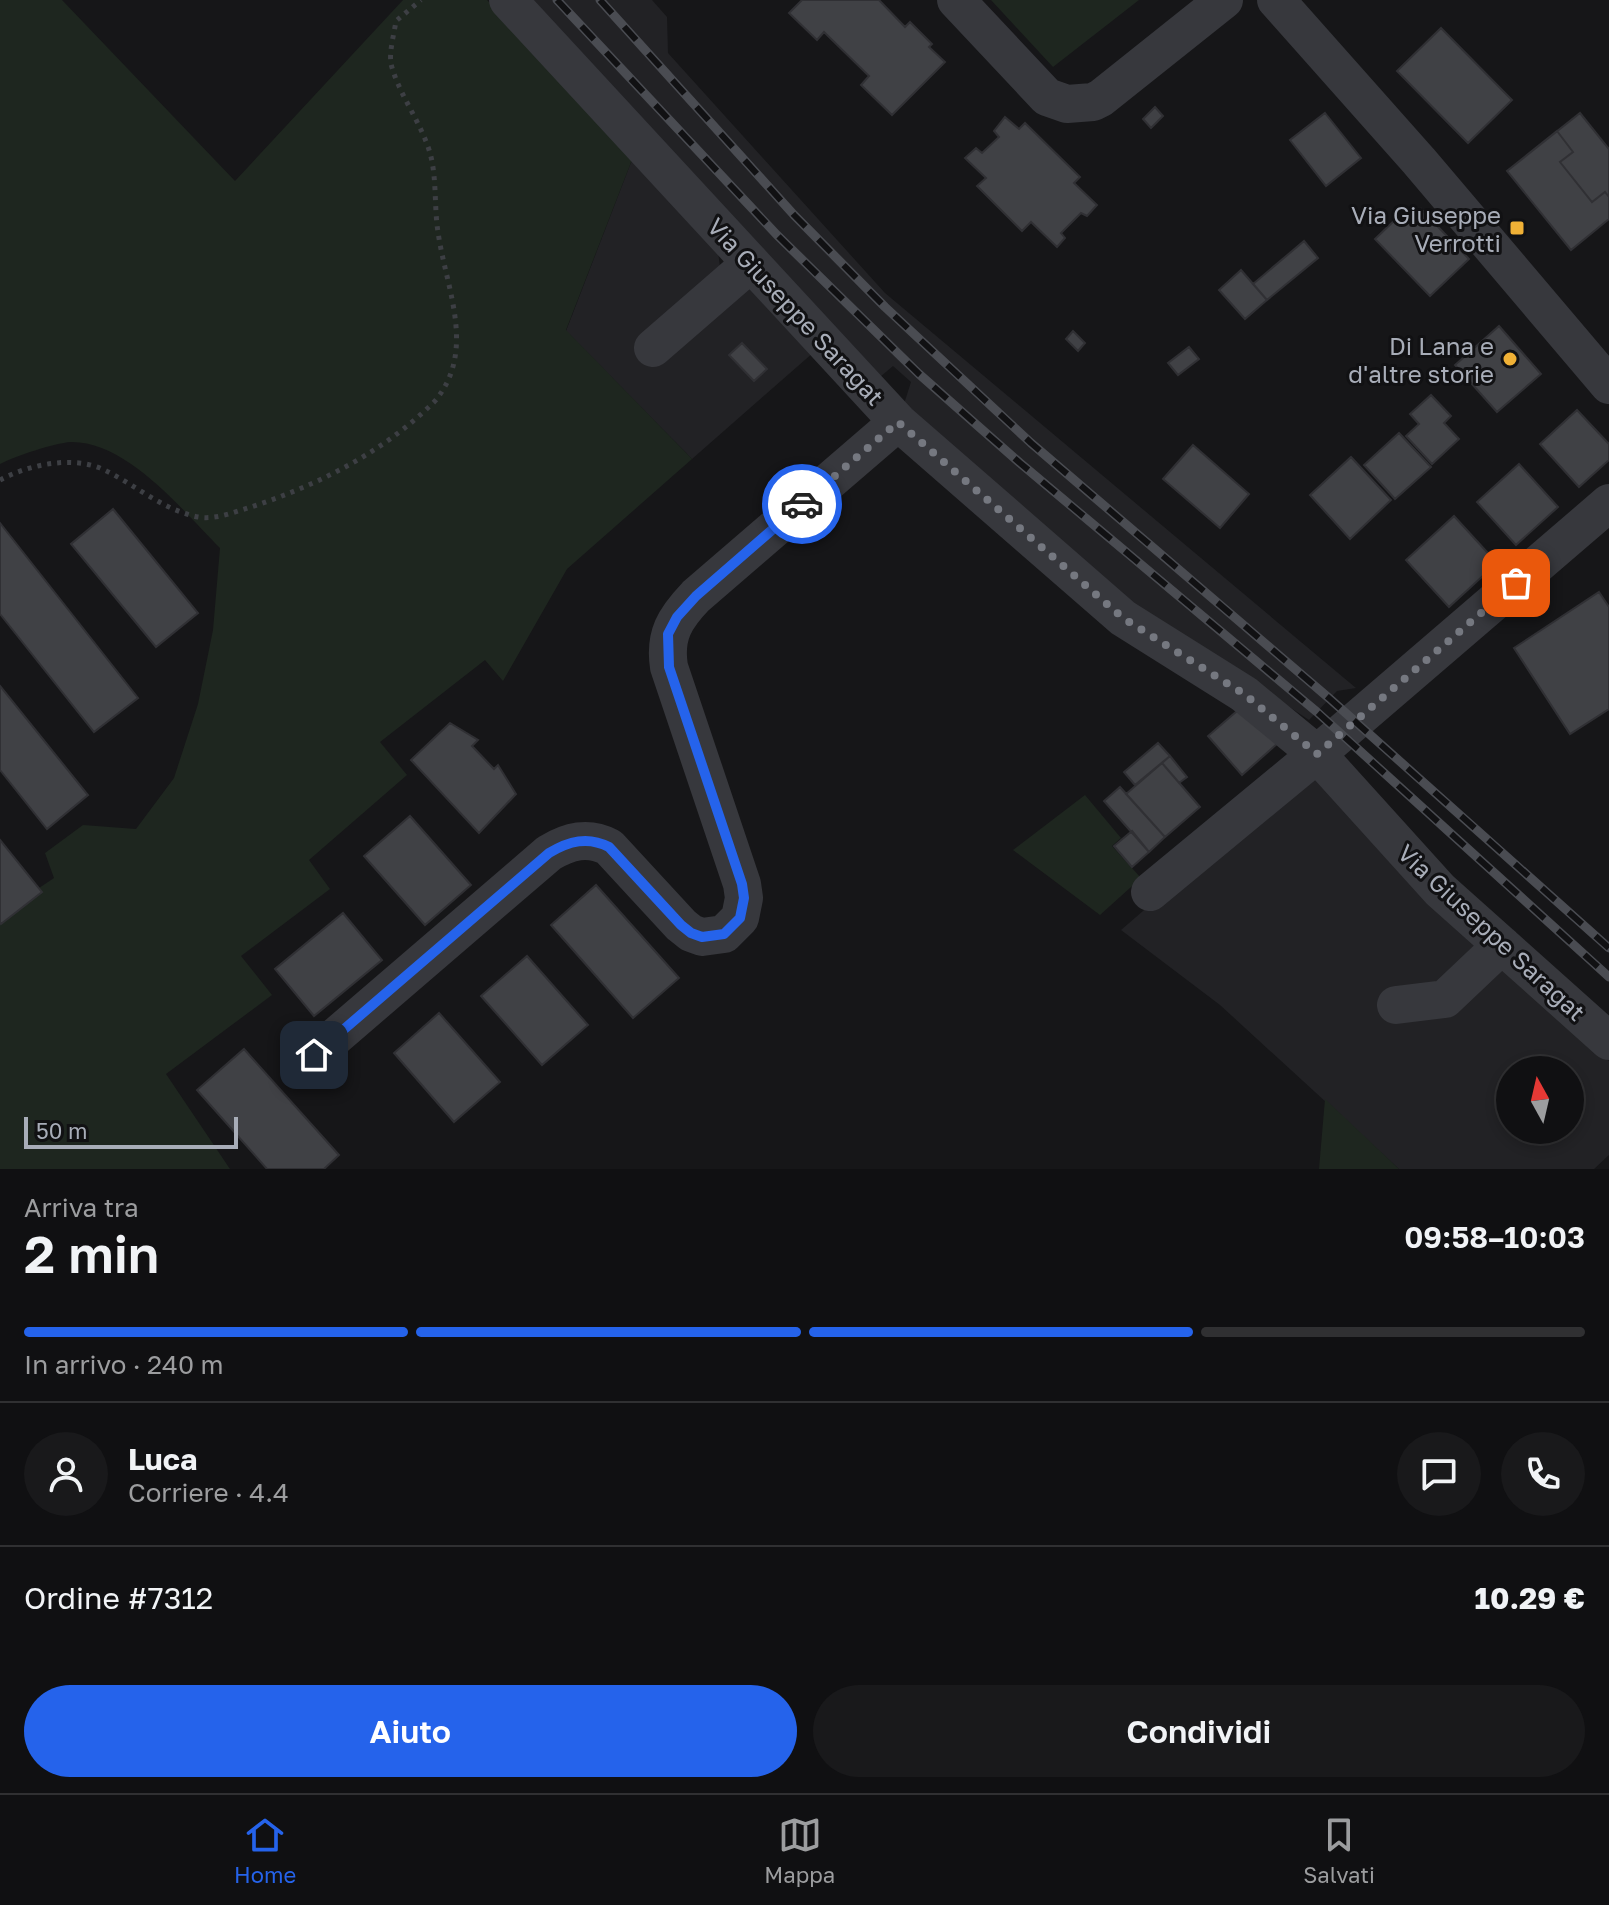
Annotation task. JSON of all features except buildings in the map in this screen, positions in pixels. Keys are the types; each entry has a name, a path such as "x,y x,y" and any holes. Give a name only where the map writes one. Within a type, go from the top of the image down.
{"street":[{"name":"Via Giuseppe Saragat","path":"508,0 898,422 1123,618 1244,694 1317,754 1440,890 1609,1041"},
{"path":"956,0 1039,91 1067,104 1093,102 1101,98 1224,0"},
{"path":"1276,0 1419,161 1609,385"},
{"path":"653,348 751,263"},
{"path":"314,1055 549,853 571,842 592,840 609,847 691,933 713,938 732,928 740,918 743,907 742,884 669,667 668,634 677,617 696,596 898,422"},
{"path":"1150,892 1317,754 1609,503"},
{"path":"1396,1005 1445,999 1502,945"}],"path":[{"path":"0,480 41,466 82,464 99,468 174,510 215,517 266,502 337,472 390,438 435,401 453,367 456,321 438,234 430,154 391,62 396,21 421,0"}],"shaded area":[{"path":"0,0 62,0 235,181 403,0 487,0 635,152 566,330 692,459 567,569 503,681 485,660 380,742 407,775 309,860 330,889 241,956 272,995 166,1074 230,1169 0,1169 0,914 54,878 45,853 83,825 136,829 174,778 198,704 213,630 220,548 153,481 113,453 92,445 71,442 35,450 0,464"},
{"path":"524,0 652,0 667,17 668,53 885,293 1356,688 1337,691 1309,720 1136,605 904,404 911,382 893,366 880,377"},
{"path":"991,0 1139,0 1053,67"},
{"path":"635,152 717,244 720,267 760,289 814,352 692,459 566,331"},
{"path":"1313,764 1552,1011 1609,1061 1609,1155 1594,1169 1399,1169 1220,1005 1121,930"},
{"path":"1085,795 1121,838 1112,846 1141,878 1100,915 1013,850"},
{"path":"1325,1099 1399,1169 1319,1169"}],"railway":[{"path":"557,0 777,235 919,374 1020,463 1317,712 1609,977"},
{"path":"600,0 794,215 885,307 1031,443 1330,699 1609,948"}],"way so far":[{"path":"802,504 898,422 1123,618 1244,694 1317,754 1516,583"}],"place":[{"name":"Via Giuseppe Verrotti","path":"1517,228"},
{"name":"Di Lana e d'altre storie","path":"1510,359"}],"route":[{"path":"314,1055 549,853 571,842 592,840 609,847 691,933 713,938 732,928 740,918 743,907 742,884 669,667 668,634 677,617 696,596 802,504"}]}
